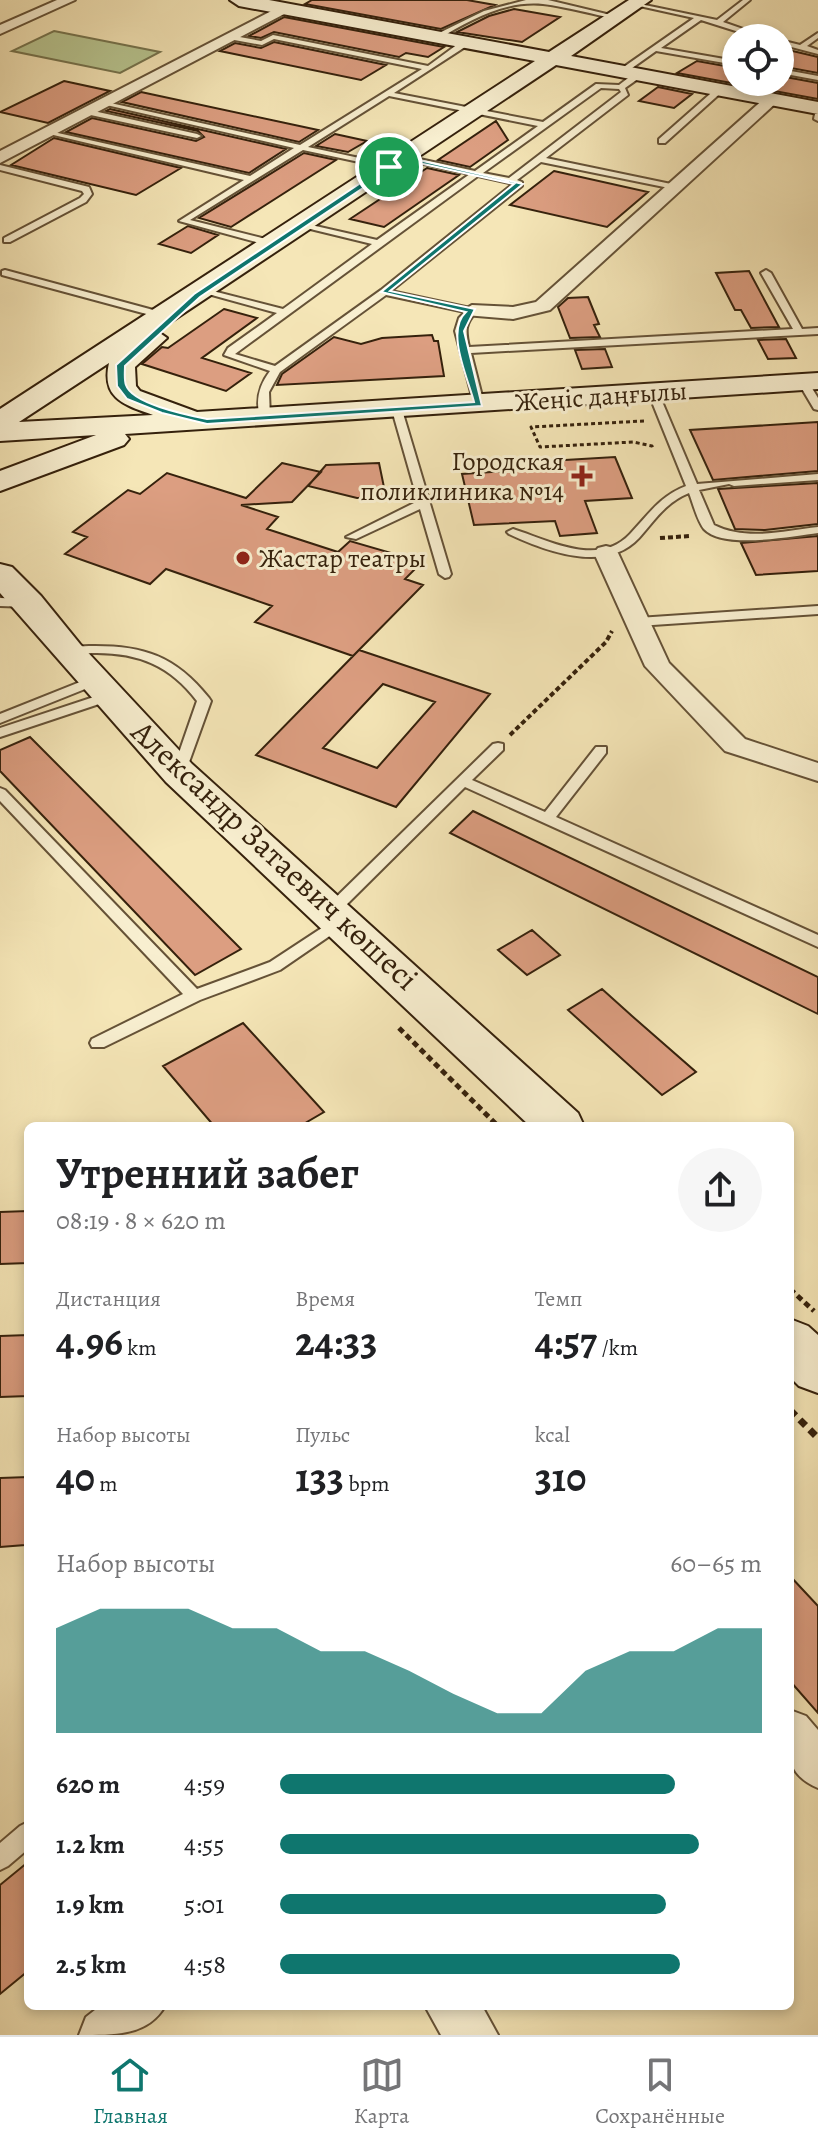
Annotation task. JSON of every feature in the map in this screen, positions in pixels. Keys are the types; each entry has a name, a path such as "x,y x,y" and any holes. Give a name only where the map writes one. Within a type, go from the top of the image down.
{"main road":[{"path":"239,0 552,58 627,77 721,89 818,108"},
{"path":"0,422 640,2"},
{"path":"200,293 121,365 122,386 130,397 207,421"},
{"name":"Жеңіс даңғылы","path":"0,432 397,410 811,382"},
{"path":"0,482 155,424"},
{"name":"Александр Затаевич көшесі","path":"0,574 15,603 68,651 179,773 557,1122"},
{"path":"794,1346 818,1369"}],"street":[{"path":"0,30 68,0"},
{"path":"0,158 283,9"},
{"path":"472,311 513,313 543,306 671,187 772,99"},
{"path":"0,138 27,144"},
{"path":"610,562 658,666 735,745 818,772"},
{"path":"794,1737 818,1765"},
{"path":"104,2035 135,2010"},
{"path":"453,2010 473,2035"}],"lane":[{"path":"718,23 747,0"},
{"path":"435,37 478,13 504,9 512,1 543,1 616,17"},
{"path":"640,2 722,24"},
{"path":"276,370 229,355 284,312 599,86 627,77 656,49 700,17"},
{"path":"801,47 818,35"},
{"path":"232,37 262,43 273,37 429,68"},
{"path":"271,243 183,221 304,148 465,43"},
{"path":"794,45 818,52"},
{"path":"656,49 722,61"},
{"path":"794,74 818,78"},
{"path":"509,182 625,93 627,77"},
{"path":"662,141 721,89"},
{"path":"389,94 545,125"},
{"path":"106,104 304,148 476,174 519,184 384,292 276,370 267,380 261,396 265,418"},
{"path":"89,112 210,138"},
{"path":"49,133 252,179"},
{"path":"225,142 280,143"},
{"path":"539,159 671,187"},
{"path":"0,167 86,189 88,194 83,200 7,240"},
{"path":"301,224 379,243"},
{"path":"5,273 165,316"},
{"path":"766,273 799,332"},
{"path":"384,292 472,311"},
{"path":"200,293 284,312"},
{"path":"472,311 464,318 460,331 479,404"},
{"path":"467,350 818,331"},
{"path":"811,382 818,407"},
{"path":"653,392 709,527 720,535 737,537 818,530"},
{"path":"397,410 445,574"},
{"path":"513,532 544,547 610,562 672,495 692,486 818,477"},
{"path":"352,537 424,503"},
{"path":"638,622 818,610"},
{"path":"68,651 119,647 157,658 195,688 204,701 202,714 179,773"},
{"path":"0,719 102,688"},
{"path":"0,733 102,688"},
{"path":"98,1043 194,996 275,966 337,916 498,747"},
{"path":"547,819 601,750"},
{"path":"463,781 818,941"},
{"path":"0,793 194,996"},
{"path":"0,1858 24,1837"}],"path":[{"path":"665,420 531,427 540,447 633,442 652,446 672,495"},
{"path":"631,540 701,535 709,527"},
{"path":"498,747 606,642 615,625 610,562"},
{"path":"394,1023 494,1122"},
{"path":"794,1293 818,1314"},
{"path":"794,1414 818,1438"}],"green space":[{"path":"54,31 160,52 120,73 12,51"}],"building":[{"path":"312,0 467,0 495,5 441,29 305,4"},
{"path":"514,9 560,17 522,42 457,32 489,16"},
{"path":"284,17 444,47 428,57 406,53 399,57 274,32 261,38 249,36"},
{"path":"274,42 386,65 361,80 220,51 235,43 261,48"},
{"path":"794,51 818,57 818,73 794,69"},
{"path":"697,61 722,65 722,81 677,73"},
{"path":"794,79 818,83 818,99 794,95"},
{"path":"64,81 110,91 48,123 0,112"},
{"path":"658,87 692,94 674,108 639,101"},
{"path":"141,92 318,130 299,142 122,102"},
{"path":"110,109 286,149 249,173 66,132 92,118 196,141 204,137 198,131 106,111"},
{"path":"496,121 508,140 470,167 438,160"},
{"path":"335,134 367,141 348,152 316,146"},
{"path":"54,138 181,168 136,195 11,165"},
{"path":"304,153 336,160 231,227 199,218"},
{"path":"427,168 459,175 384,227 350,219"},
{"path":"554,171 648,192 607,227 510,205"},
{"path":"188,226 218,235 191,253 159,244"},
{"path":"749,271 779,327 751,328 741,310 735,310 716,273"},
{"path":"588,297 599,324 594,325 600,337 570,338 558,307 568,298"},
{"path":"224,309 257,318 202,358 251,373 226,391 142,364 162,347 168,348"},
{"path":"432,335 434,341 438,341 444,376 277,385 282,374 334,337 361,344 382,338"},
{"path":"786,339 796,358 768,359 758,340"},
{"path":"605,349 612,367 582,369 575,350"},
{"path":"818,422 818,471 713,480 690,430"},
{"path":"615,457 632,498 585,501 597,533 560,536 555,521 474,525 462,474 551,468 549,461"},
{"name":"Жастар театры","path":"282,463 321,472 292,502 241,505 278,517 267,529 338,552 350,541 422,562 405,579 423,585 353,656 255,622 272,606 166,569 150,584 65,554 87,537 73,532 128,490 140,494 167,473 246,498"},
{"path":"379,463 386,497 357,498 308,486 326,465"},
{"path":"818,483 818,524 765,530 735,529 718,489"},
{"path":"818,536 818,571 756,575 741,543"},
{"path":"359,650 490,694 396,807 256,755","holes":["383,684 435,702 377,768 323,748"]},
{"path":"30,737 241,949 195,975 0,771 0,750"},
{"path":"473,811 818,977 818,1014 450,833"},
{"path":"532,930 560,955 527,975 498,950"},
{"path":"602,989 696,1072 662,1095 568,1010"},
{"path":"243,1023 324,1112 307,1122 211,1122 163,1066"},
{"path":"24,1211 24,1263 0,1264 0,1212"},
{"path":"24,1335 24,1396 0,1397 0,1336"},
{"path":"24,1477 24,1545 0,1547 0,1478"},
{"path":"794,1580 818,1606 818,1713 794,1686"},
{"path":"24,1865 24,1974 0,1994 0,1885"}],"place":[{"name":"Городская поликлиника №14","path":"582,476"},
{"name":"Жастар театры","path":"243,558"}],"route":[{"path":"404,157 519,184 384,292 472,311 464,318 460,331 479,404 207,421 165,412 130,397 122,386 121,365 197,295 389,167 404,157"}]}
